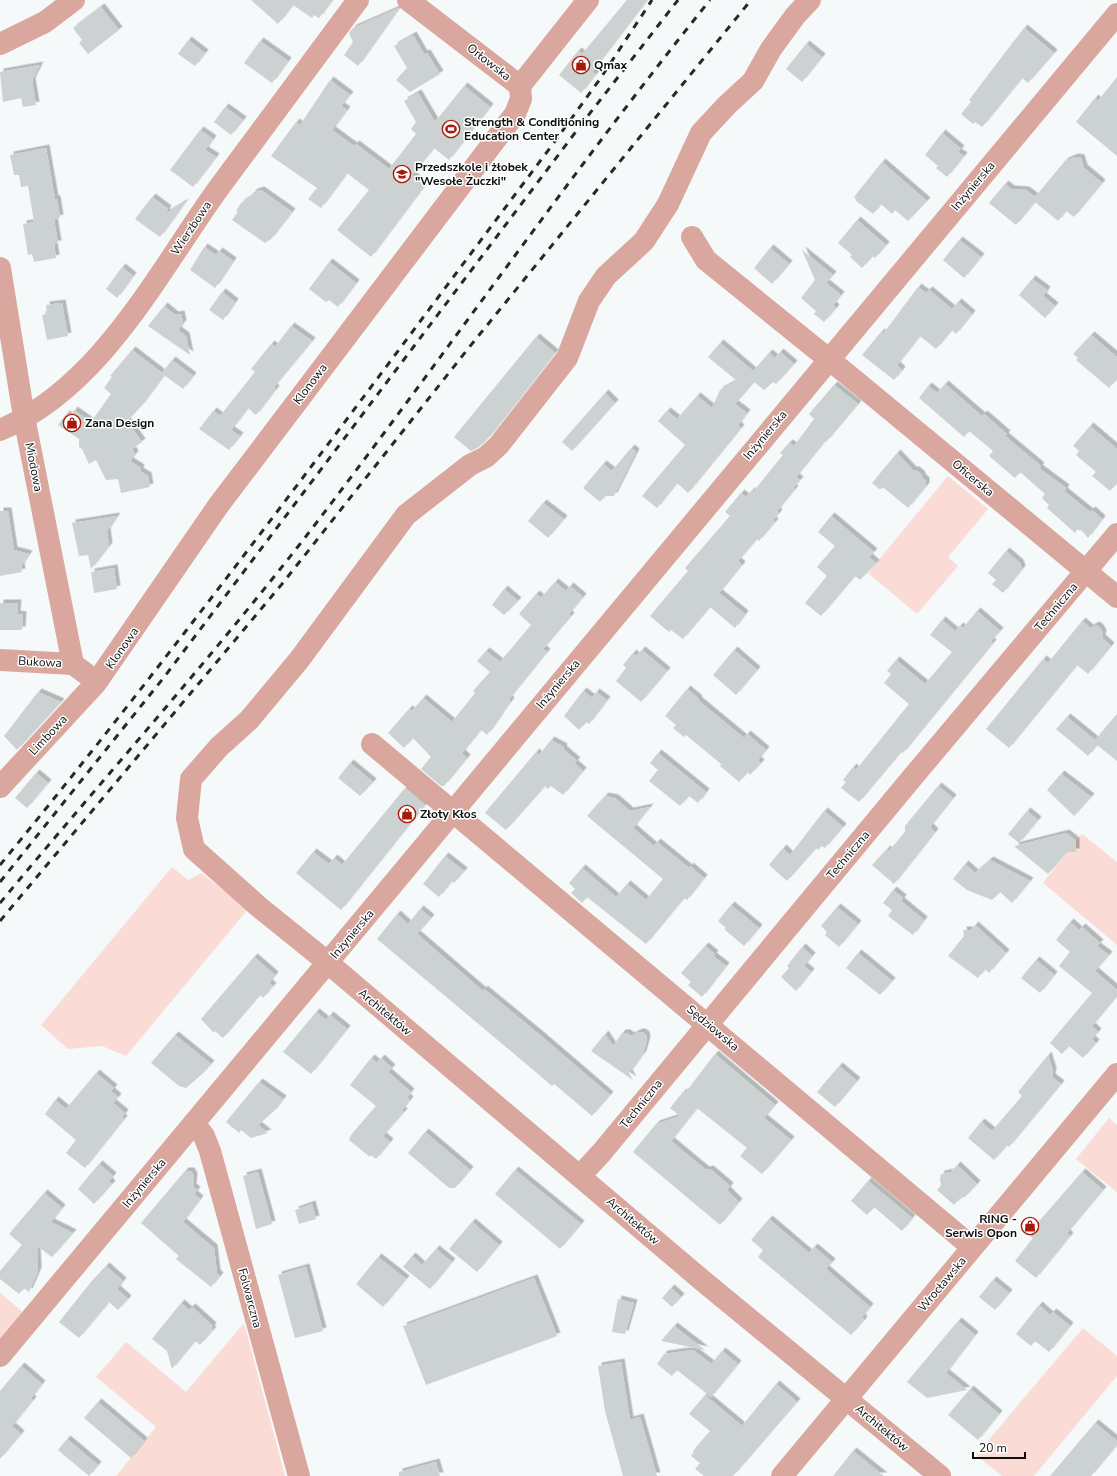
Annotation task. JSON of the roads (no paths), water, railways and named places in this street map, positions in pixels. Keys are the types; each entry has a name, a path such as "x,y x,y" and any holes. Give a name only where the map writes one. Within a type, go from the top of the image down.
{"street":[{"path":"0,44 45,22 74,0"},
{"name":"Wierzbowa","path":"0,430 24,417 60,394 122,330 218,190 358,0"},
{"name":"Orłowska","path":"408,0 520,86 588,0"},
{"name":"Architektów","path":"810,0 795,16 771,49 753,81 727,105 701,133 668,204 644,241 606,276 589,301 567,358 500,445 486,457 470,466 406,516 299,660 249,720 218,747 191,780 187,818 194,849 259,907 328,963 703,1281 940,1476"},
{"name":"Inżynierska","path":"0,1356 328,963 828,359 1117,14"},
{"name":"Klonowa","path":"96,683 218,506 515,114 521,99 520,86"},
{"name":"Oficerska","path":"692,237 706,260 1117,597"},
{"name":"Miodowa","path":"0,268 24,417 74,664"},
{"name":"Techniczna","path":"580,1176 602,1152 707,1024 1117,534"},
{"name":"Bukowa","path":"0,660 74,664 96,683"},
{"name":"Limbowa","path":"0,787 96,683"},
{"name":"Sędziowska","path":"372,744 972,1247"},
{"name":"Wrocławska","path":"782,1476 1117,1074"},
{"name":"Folwarczna","path":"194,1123 204,1136 210,1151 299,1476"}],"railway":[{"path":"0,865 142,688 349,417 553,144 600,79 652,0"},
{"path":"0,882 165,676 587,117 678,0"},
{"path":"0,903 194,674 307,535 607,132 710,0"},
{"path":"0,921 282,584 467,350 751,0"}],"place":[{"name":"Qmax","path":"581,65"},
{"name":"Strength & Conditioning Education Center","path":"451,129"},
{"name":"Przedszkole i żłobek \"Wesołe Żuczki\"","path":"402,174"},
{"name":"Zana Design","path":"72,423"},
{"name":"Złoty Kłos","path":"407,814"},
{"name":"RING - Serwis Opon","path":"1030,1226"}]}
